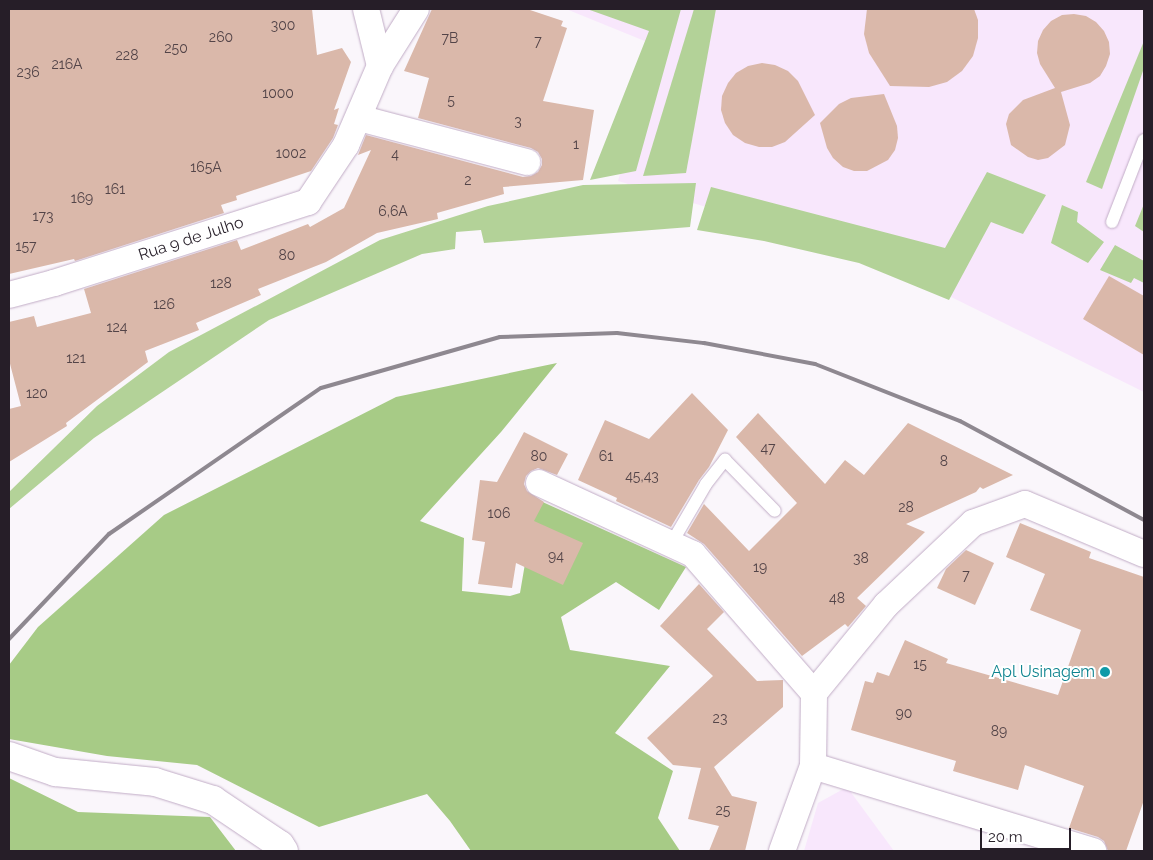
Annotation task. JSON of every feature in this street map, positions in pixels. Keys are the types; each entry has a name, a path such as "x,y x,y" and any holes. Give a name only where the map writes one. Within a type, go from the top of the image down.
{"street":[{"path":"366,9 380,66"},
{"name":"Rua 9 de Julho","path":"9,295 54,283 308,202 346,145 380,66 416,9"},
{"path":"359,118 527,162"},
{"path":"539,483 693,554 814,693"},
{"path":"782,851 813,766 814,693 886,605 973,524 1025,504 1144,554"},
{"path":"9,756 55,772 155,782 213,800 280,845 284,851"},
{"path":"813,766 1093,851"}],"lane":[{"path":"1112,222 1144,140"},
{"path":"672,544 706,484 725,460 774,511"}],"shaded area":[{"path":"566,9 1144,9 1144,392 862,253 618,181 657,46"},
{"path":"847,787 894,851 804,851 818,803"}],"green space":[{"path":"587,9 681,9 636,171 590,180 649,31"},
{"path":"694,9 716,9 686,173 643,176"},
{"path":"1144,41 1144,68 1102,189 1086,182"},
{"path":"987,172 1046,195 1023,234 991,222 949,300 859,263 764,241 697,230 711,187 945,248"},
{"path":"696,183 690,227 484,243 481,230 456,232 455,249 422,254 269,320 94,438 9,509 9,492 97,406 169,352 380,240 488,206 583,185"},
{"path":"1144,204 1144,232 1135,226"},
{"path":"1062,205 1078,212 1077,222 1104,242 1088,263 1051,243"},
{"path":"1115,245 1144,261 1144,283 1134,278 1131,283 1100,270"},
{"path":"557,363 501,432 420,521 464,538 462,591 510,596 520,593 536,499 686,567 659,610 616,582 561,617 570,650 670,666 615,733 673,771 658,818 680,851 471,851 450,821 427,794 319,827 197,765 107,756 9,739 9,665 38,627 164,515 396,397"},
{"path":"9,778 78,812 210,817 236,851 9,851"}],"building":[{"path":"9,9 312,9 317,55 342,48 351,62 334,110 339,108 334,124 338,125 333,138 311,171 236,196 237,200 221,205 224,213 75,261 74,259 9,274"},
{"path":"432,9 527,9 563,21 561,26 567,28 543,101 594,110 583,180 503,187 504,194 437,213 438,219 377,233 326,262 258,289 261,295 196,323 199,330 145,351 148,362 66,423 67,426 9,462 9,409 21,406 9,360 9,322 34,316 37,327 91,313 84,289 237,240 241,250 308,224 310,227 344,208 371,150 358,155 366,135 523,177 531,176 538,172 542,165 542,159 538,152 531,148 418,118 429,78 404,71"},
{"path":"867,9 974,9 978,20 978,38 973,56 962,71 947,82 929,87 890,86 869,53 864,34"},
{"path":"1062,15 1086,16 1096,22 1104,31 1109,42 1110,54 1100,76 1090,83 1061,92 1070,125 1065,145 1048,158 1038,160 1028,157 1011,145 1006,124 1009,114 1023,100 1055,88 1040,64 1037,53 1038,41 1043,30 1051,21"},
{"path":"762,63 775,65 788,71 798,81 815,115 785,142 772,147 759,147 745,143 733,135 725,123 721,110 722,96 728,83 736,73 748,66"},
{"path":"884,94 897,126 898,138 895,150 888,160 867,171 854,171 843,167 833,158 827,148 820,123 839,104 851,98"},
{"path":"1109,276 1144,296 1144,355 1083,319"},
{"path":"692,393 728,430 709,467 671,527 616,501 617,498 578,480 605,420 649,439"},
{"path":"758,413 825,484 845,460 864,475 908,423 1013,475 983,489 980,487 976,492 906,524 925,532 857,598 866,606 848,627 845,624 802,656 704,544 687,533 704,504 749,551 797,503 736,437"},
{"path":"524,432 568,454 557,475 538,468 526,476 524,484 527,491 544,502 534,521 583,543 563,585 516,563 512,588 478,584 485,542 472,540 480,480 497,482"},
{"path":"1020,523 1091,552 1089,558 1144,577 1144,800 1126,851 1108,851 1104,841 1098,837 1069,828 1084,786 1025,765 1018,790 953,771 956,761 851,730 865,681 873,683 877,672 889,676 905,640 948,659 946,663 1058,695 1081,630 1030,610 1045,574 1006,557"},
{"path":"966,550 994,563 975,605 937,588 946,569"},
{"path":"699,584 724,612 707,629 757,681 783,680 783,707 714,767 732,796 757,802 745,851 709,851 719,826 688,819 701,768 673,765 647,738 713,676 660,626"}],"railway":[{"path":"9,639 109,534 321,388 500,337 617,333 704,343 815,364 960,421 1144,520"}],"place":[{"name":"Apl Usinagem","path":"1105,672"}]}
